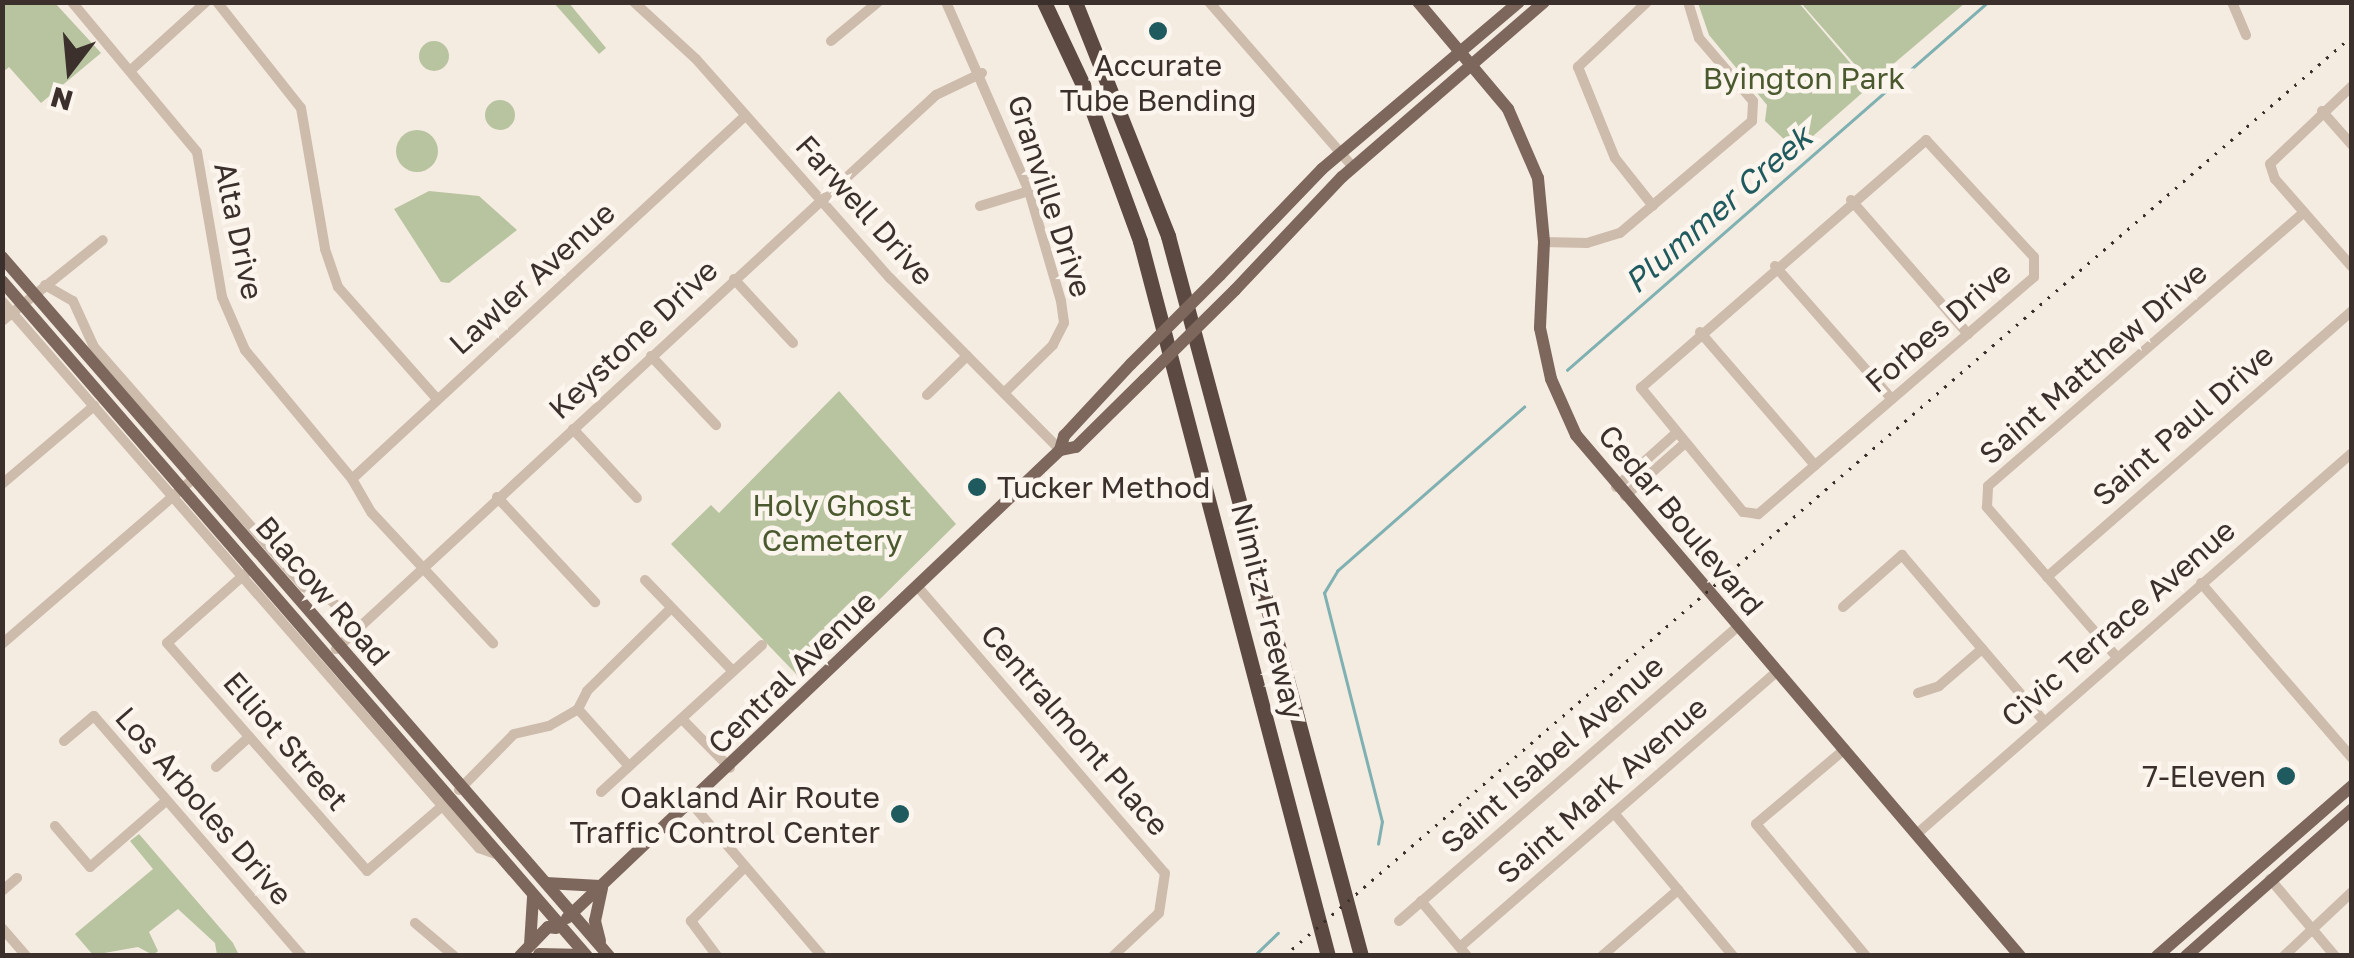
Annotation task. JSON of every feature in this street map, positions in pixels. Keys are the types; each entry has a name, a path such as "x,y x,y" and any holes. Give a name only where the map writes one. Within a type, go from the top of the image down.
{"highway":[{"name":"Nimitz Freeway","path":"1044,2 1114,161 1151,276 1328,956"},
{"name":"Nimitz Freeway","path":"1075,2 1168,236 1364,956"}],"main road":[{"name":"Cedar Boulevard","path":"1418,2 1508,108 1538,178 1544,242 1540,328 1551,379 1576,435 2020,956"},
{"name":"Central Avenue","path":"1060,450 1064,436 1130,364 1341,154 1519,2"},
{"name":"Central Avenue","path":"531,952 548,927 558,927 692,804 1060,450 1076,446 1353,167 1474,67 1544,2"},
{"name":"Blacow Road","path":"2,256 40,290 333,652 446,802 587,956"},
{"name":"Blacow Road","path":"2,281 17,308 176,493 247,571 333,652 462,787 606,952"},
{"path":"2157,956 2352,786"},
{"path":"2186,956 2352,809"},
{"path":"545,883 568,889 603,885 595,921 606,952"},
{"path":"533,894 537,911 531,952 587,956"}],"street":[{"name":"Alta Drive","path":"72,2 197,152 222,297 245,350 352,479 372,513 493,643"},
{"path":"131,70 206,2"},
{"path":"217,2 301,108 325,249 338,287 436,399"},
{"name":"Farwell Drive","path":"634,2 1060,450"},
{"path":"831,41 878,2"},
{"name":"Granville Drive","path":"946,2 982,73 1029,191 1064,323 1053,345 1005,392"},
{"path":"1209,2 1353,167"},
{"path":"1647,2 1578,67 1614,158 1653,206"},
{"path":"1544,242 1605,240 1653,206 1757,110 1699,38 1688,2"},
{"path":"2236,4 2246,34"},
{"name":"Keystone Drive","path":"333,652 820,198 936,95 982,73"},
{"path":"2352,86 2270,164 2304,212 2352,267"},
{"path":"2322,111 2352,145"},
{"name":"Lawler Avenue","path":"352,479 746,116"},
{"name":"Forbes Drive","path":"1926,140 2034,257 2034,277 1815,465 1750,515 1675,434 1641,388 1775,266 1926,140"},
{"path":"980,206 1029,191"},
{"path":"1851,200 1968,334"},
{"name":"Saint Matthew Drive","path":"2115,656 1987,508 1988,486 2304,212"},
{"path":"2,320 102,240"},
{"path":"1775,266 1892,399"},
{"path":"734,279 794,344"},
{"name":"Blacow Road","path":"40,290 73,301 94,347 304,587 331,600 358,628"},
{"name":"Blacow Road","path":"2,301 17,308 94,406 176,493"},
{"name":"Saint Paul Drive","path":"2047,576 2352,311"},
{"path":"1700,332 1815,465"},
{"path":"650,356 716,426"},
{"path":"926,395 967,356"},
{"path":"2,484 94,406"},
{"path":"573,429 637,498"},
{"path":"1620,491 1675,434"},
{"path":"1620,491 1684,444"},
{"name":"Civic Terrace Avenue","path":"1918,832 2042,719 2352,453"},
{"path":"2,644 192,478"},
{"path":"497,498 596,602"},
{"path":"1844,606 1902,555 2042,719"},
{"name":"Blacow Road","path":"247,571 446,802"},
{"name":"Elliot Street","path":"247,571 167,644 367,871 446,802"},
{"path":"645,580 669,610 732,670"},
{"path":"2201,583 2352,758"},
{"name":"Centralmont Place","path":"917,586 1165,874 1159,913 1113,956"},
{"path":"446,802 514,734 550,726 578,709 587,691 669,610"},
{"name":"Saint Isabel Avenue","path":"1399,920 1738,626"},
{"path":"601,792 626,764 684,720 732,670 762,646"},
{"path":"1918,693 1939,686 1982,649"},
{"name":"Saint Mark Avenue","path":"1464,951 1614,812 1777,671"},
{"path":"578,709 626,764"},
{"name":"Los Arboles Drive","path":"64,741 94,716 302,956"},
{"path":"684,720 730,768"},
{"path":"216,767 249,738"},
{"path":"1845,749 1756,824 1866,956"},
{"path":"54,826 90,867 166,800"},
{"path":"692,804 822,956"},
{"path":"1614,812 1733,956"},
{"path":"717,956 691,921 745,867"},
{"path":"2,890 17,878"},
{"path":"2270,879 2310,932 2335,956"},
{"path":"1602,955 1678,890"},
{"path":"2284,956 2352,892"},
{"path":"1421,901 1464,951"},
{"path":"415,923 454,956"},
{"path":"2,928 26,956"}],"green space":[{"path":"3,2 55,3 101,53 41,103 9,67 3,72"},
{"path":"554,3 569,3 606,48 599,54"},
{"name":"Byington Park","path":"1698,3 1799,3 1870,86 1796,151 1765,121 1767,105 1709,35"},
{"path":"1801,3 1965,3 1871,83"},
{"path":"434,41 444,46 449,56 444,66 434,71 424,66 419,56 424,46"},
{"path":"500,100 514,109 515,115 506,129 500,130 486,121 485,115 494,101"},
{"path":"417,130 432,136 438,151 432,166 417,172 402,166 396,151 402,136"},
{"path":"429,191 479,196 517,230 449,283 441,282 394,209"},
{"name":"Holy Ghost Cemetery","path":"839,391 956,524 800,678 671,544 711,505 719,513"},
{"path":"139,834 233,943 239,955 217,955 215,943 178,909 149,932 158,951 153,955 138,947 93,955 75,934 153,869 130,841"}],"waterway":[{"name":"Plummer Creek","path":"1567,370 1988,2"},
{"name":"Plummer Creek","path":"1378,844 1382,822 1324,593 1337,571 1524,407"},
{"name":"Plummer Creek","path":"1254,956 1278,933"}],"railway":[{"path":"1284,956 2352,36"}],"place":[{"name":"Accurate Tube Bending","path":"1158,31"},
{"name":"Tucker Method","path":"977,487"},
{"name":"7-Eleven","path":"2286,776"},
{"name":"Oakland Air Route Traffic Control Center","path":"900,814"}]}
